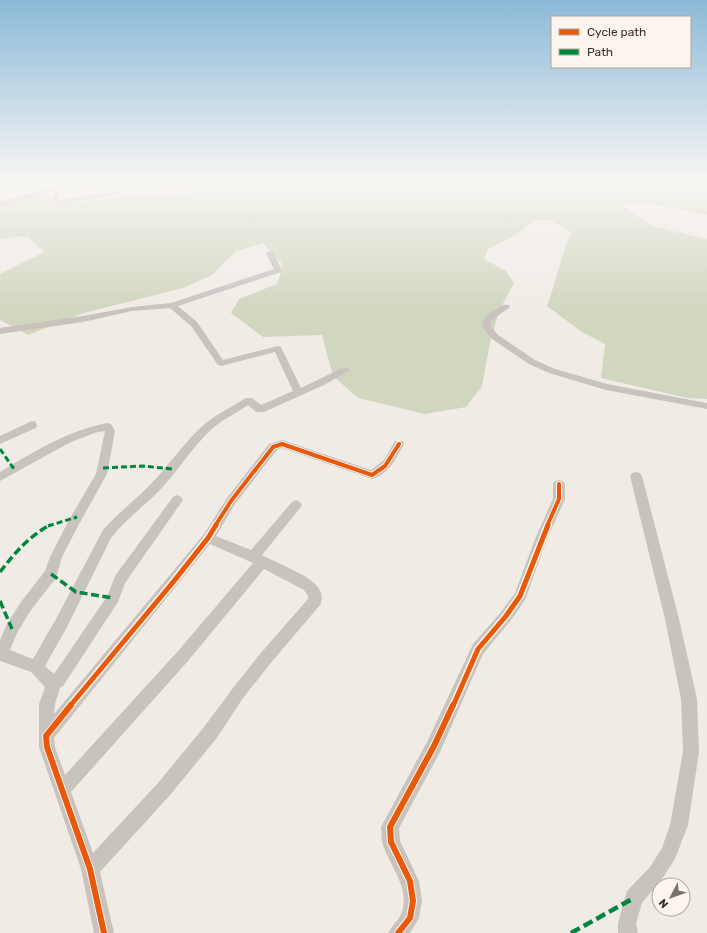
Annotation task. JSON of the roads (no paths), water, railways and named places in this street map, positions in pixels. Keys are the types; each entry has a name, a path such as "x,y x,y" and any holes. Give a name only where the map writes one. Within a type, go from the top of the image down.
{"street":[{"path":"0,331 83,319 132,309 172,306 278,270 270,254"},
{"path":"172,306 190,320 201,332 221,363 278,349 299,393"},
{"path":"506,307 490,317 486,323 488,329 495,337 532,362 570,378 645,396 707,406"},
{"path":"36,667 62,622 107,534 117,522 139,504 167,475 198,436 210,425 249,400 260,410 299,393 345,370"},
{"path":"0,440 32,425"},
{"path":"0,477 63,442 98,428 107,427 110,431 101,474 73,523 56,557 51,574 12,629 1,654 36,667 51,682 54,683"},
{"path":"46,736 208,538 231,501 273,448 282,444 372,475 380,472 389,462 399,444"},
{"path":"628,933 627,923 634,898 656,873 669,853 679,825 691,752 689,699 672,619 636,476"},
{"path":"398,933 410,918 413,900 410,881 391,842 390,827 434,746 478,649 506,616 520,596 541,539 559,499 559,484"},
{"path":"104,933 90,870 48,747 46,736 47,704 54,683 61,678 113,598 120,580 177,500"},
{"path":"63,789 183,656 257,560 296,505"},
{"path":"90,870 164,789 210,733 238,693 265,659 315,601 315,594 309,586 208,538"}]}
